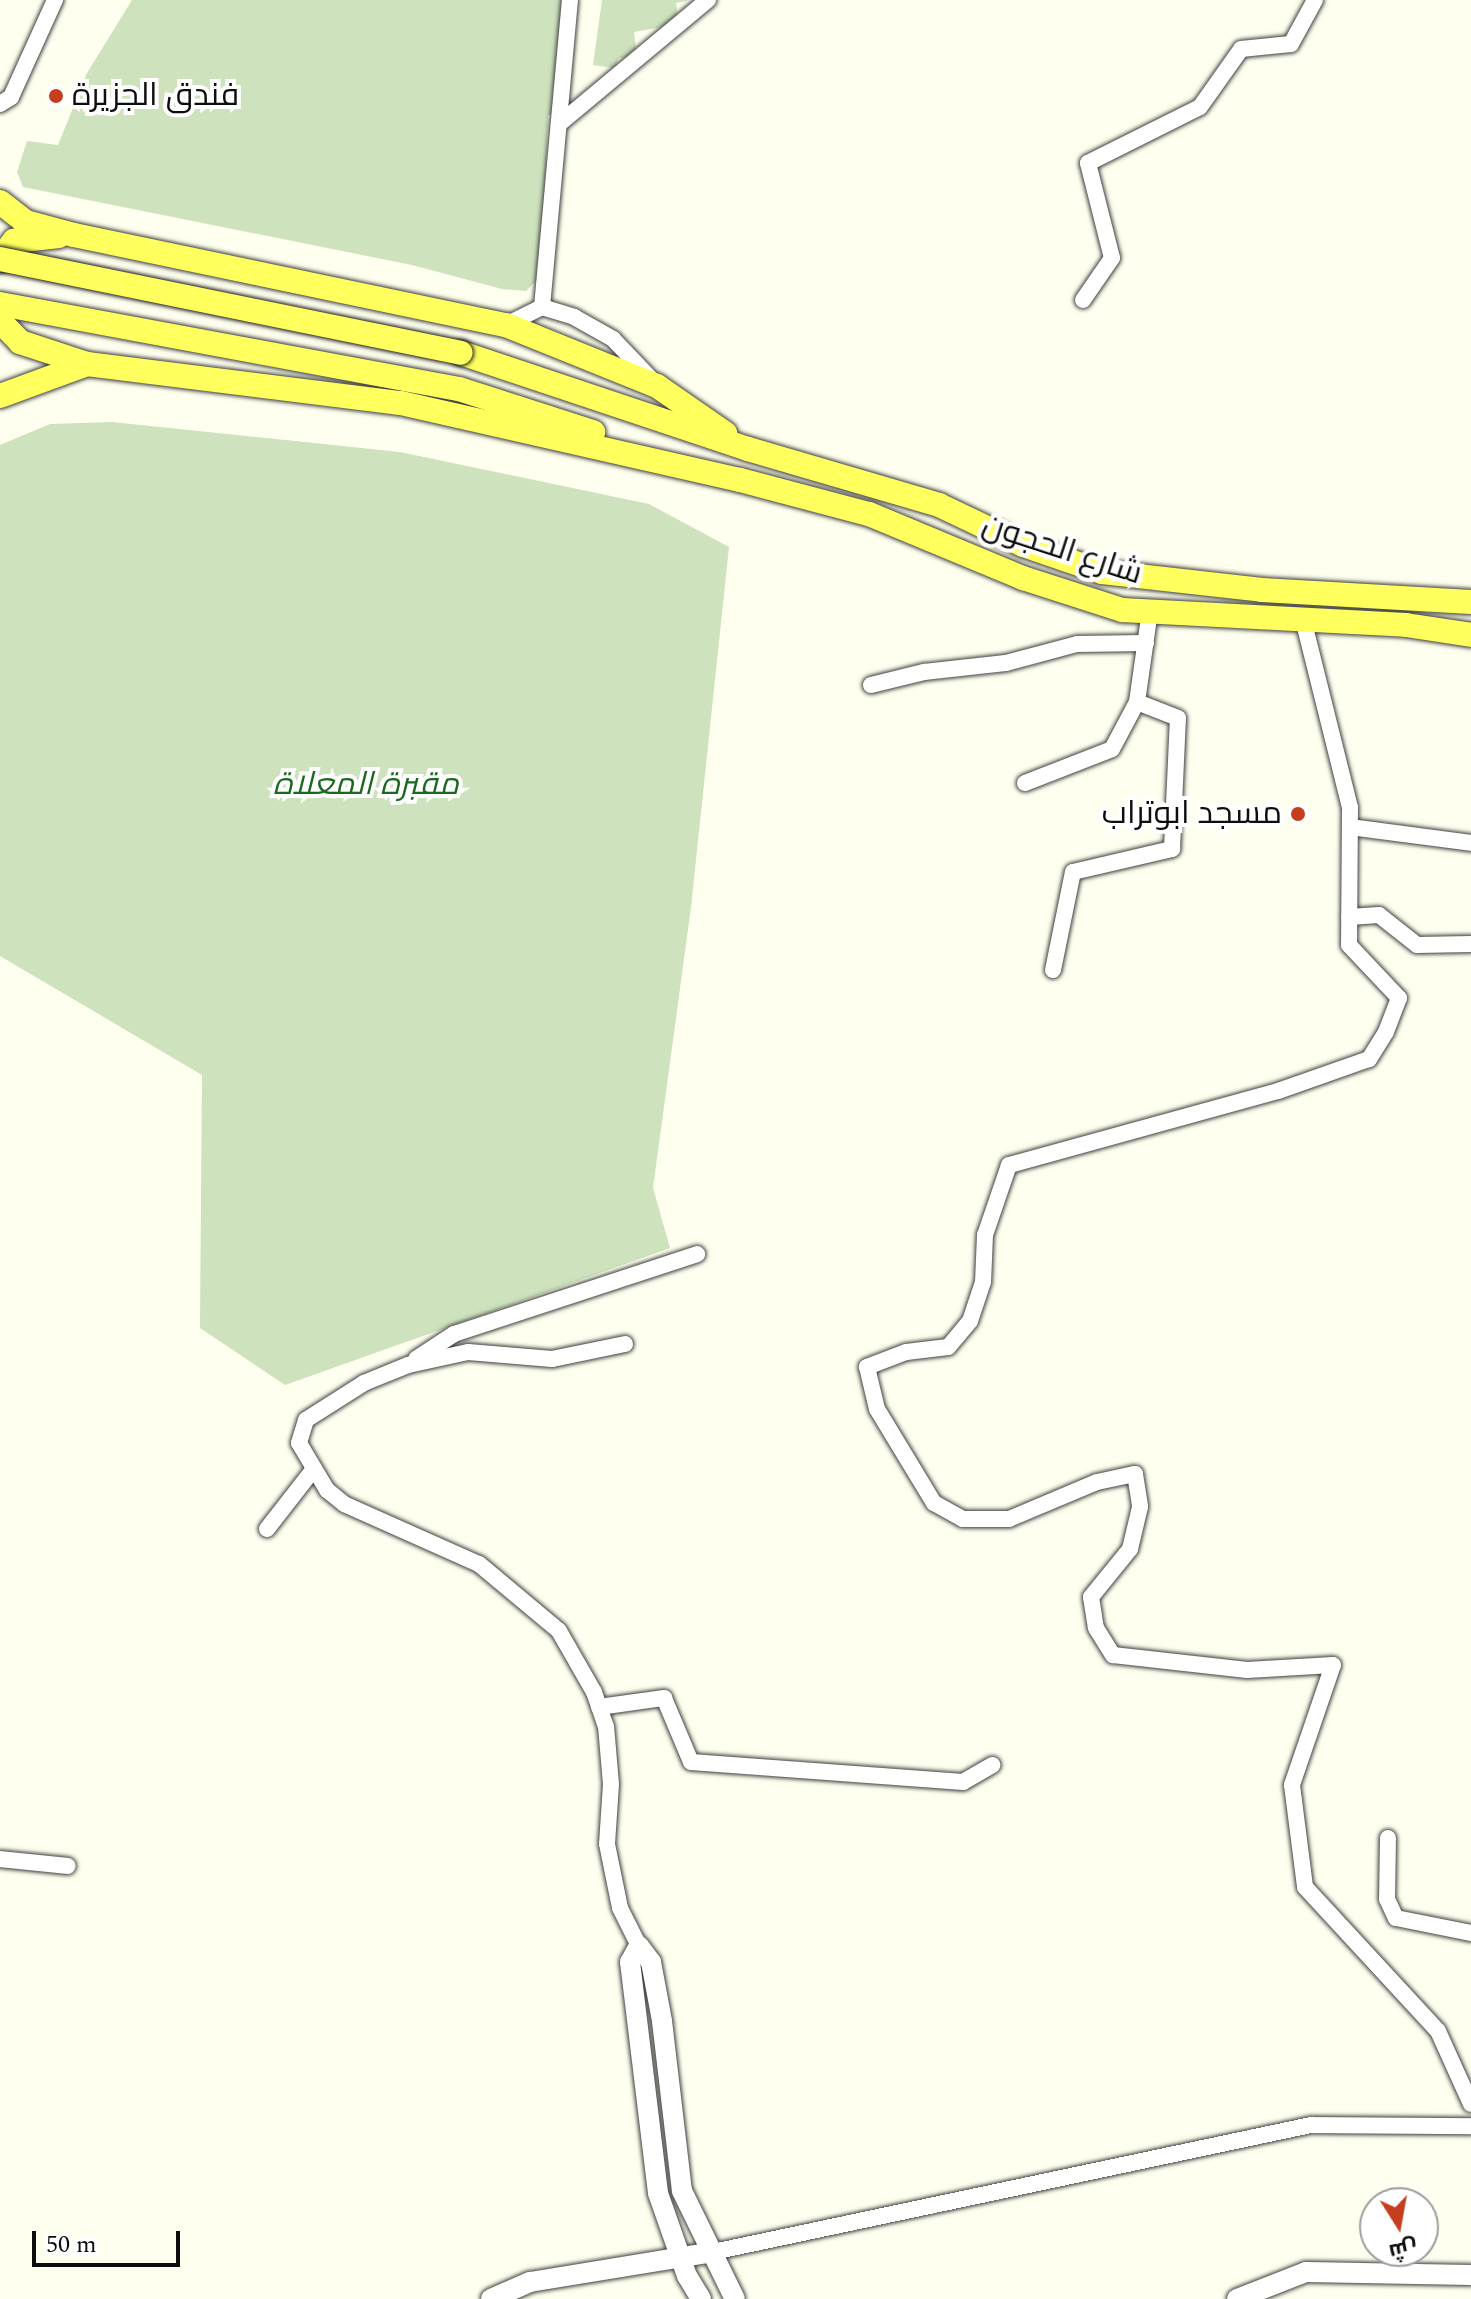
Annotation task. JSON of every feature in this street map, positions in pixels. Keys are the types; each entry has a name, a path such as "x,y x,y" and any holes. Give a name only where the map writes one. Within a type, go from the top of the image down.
{"main road":[{"path":"0,202 26,222 74,235 506,325 657,386 748,449"},
{"path":"0,259 14,241 74,235"},
{"name":"شارع الحجون","path":"0,259 461,353 748,449 939,505 1023,545 1102,572 1262,590 1471,602"},
{"path":"0,304 459,389 740,480"},
{"path":"0,321 20,342 87,364 401,403 740,480"},
{"path":"0,396 87,364"},
{"name":"شارع الحجون","path":"740,480 869,514 1023,578 1094,601 1150,611 1406,625 1471,635"}],"street":[{"path":"0,104 11,97 55,0"},
{"path":"542,307 570,0"},
{"path":"559,124 708,0"},
{"path":"1083,300 1112,258 1088,163 1200,107 1241,49 1291,44 1315,0"},
{"path":"506,325 542,307 574,317 613,339 657,386"},
{"path":"1025,783 1112,749 1137,702 1150,611"},
{"path":"1303,619 1350,807 1349,945 1399,998 1369,1059 1278,1091 1009,1165 985,1235 983,1282 970,1321 948,1347 906,1352 867,1367 877,1409 934,1503 963,1519 1009,1519 1097,1482 1135,1474 1140,1507 1130,1549 1091,1597 1096,1628 1113,1655 1247,1670 1333,1665 1292,1785 1305,1887 1438,2031 1471,2104"},
{"path":"871,685 924,672 1006,663 1077,644 1146,643"},
{"path":"1053,970 1073,872 1172,849 1178,718 1137,702"},
{"path":"1350,827 1471,843"},
{"path":"1349,917 1379,915 1417,945 1471,944"},
{"path":"408,1365 454,1334 697,1254"},
{"path":"625,1344 552,1359 468,1352 408,1365 364,1383 306,1420 299,1443 313,1470 344,1504 479,1564 559,1631 599,1707 611,1784 607,1844 620,1908 639,1946 651,1962 662,2021 682,2191 735,2299"},
{"path":"267,1529 313,1470"},
{"path":"599,1707 664,1698 691,1762 963,1782 993,1765"},
{"path":"1388,1838 1387,1899 1396,1918 1471,1933"},
{"path":"0,1859 68,1866"},
{"path":"639,1946 630,1962 658,2193 701,2299"},
{"path":"491,2299 530,2282 681,2254 713,2252 1311,2125 1471,2126"},
{"path":"1237,2299 1306,2272 1471,2275"}],"green space":[{"path":"132,0 570,0 561,115 548,115 542,275 526,291 502,289 412,265 23,187 17,172 27,141 58,145 87,73"},
{"path":"602,0 690,0 676,3 679,24 634,32 637,57 619,58 614,68 593,65"},
{"name":"مقبرة المعلاة","path":"112,422 400,452 649,504 729,547 691,907 653,1188 670,1248 285,1385 200,1328 202,1075 0,956 0,445 50,424"}],"place":[{"name":"فندق الجزيرة","path":"56,96"},
{"name":"مسجد ابوتراب","path":"1298,814"}]}
